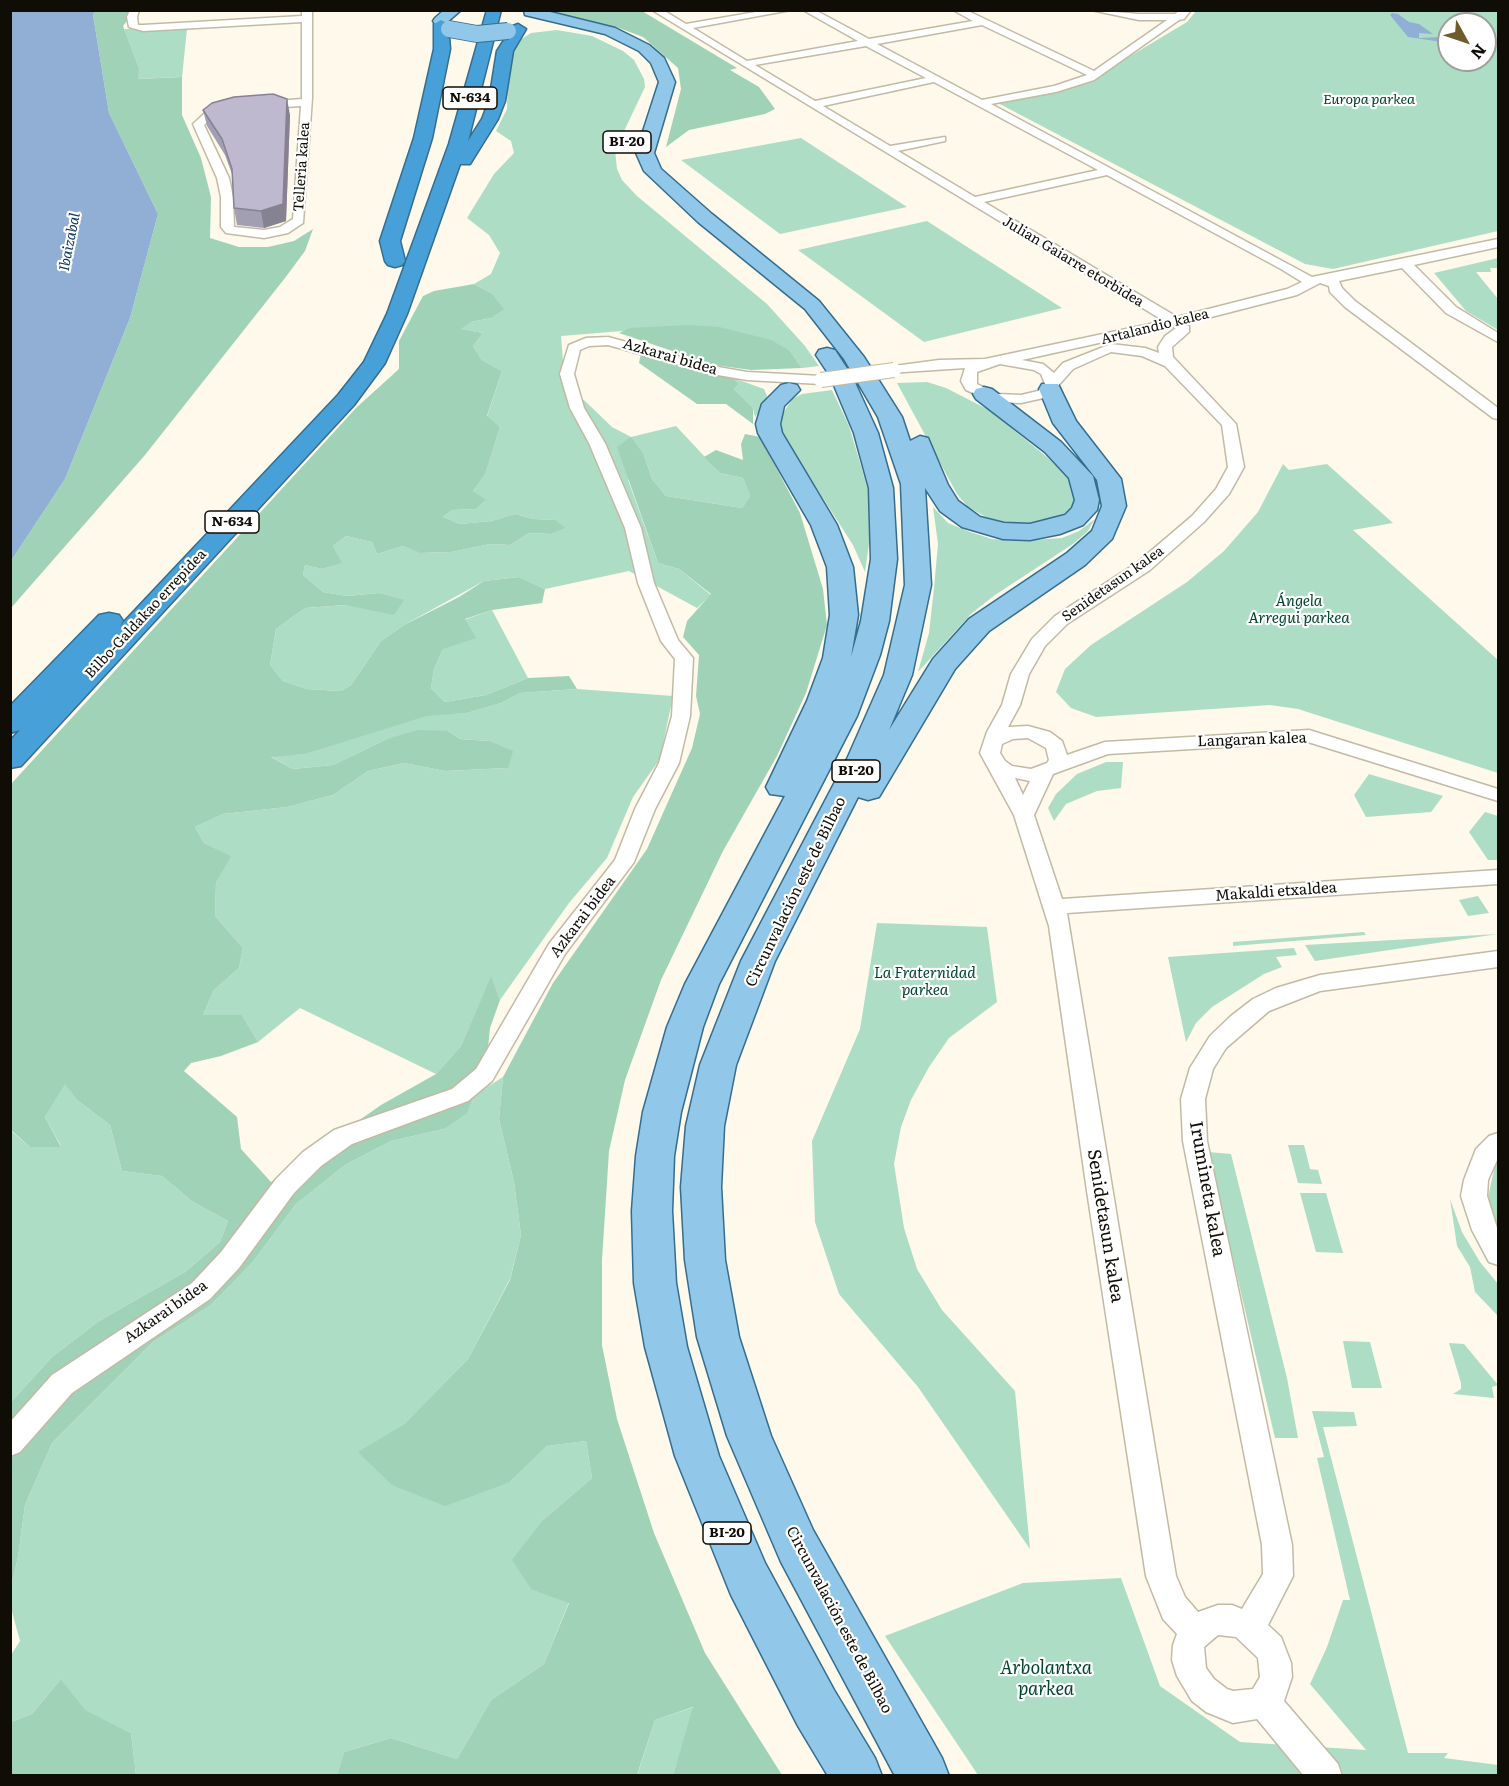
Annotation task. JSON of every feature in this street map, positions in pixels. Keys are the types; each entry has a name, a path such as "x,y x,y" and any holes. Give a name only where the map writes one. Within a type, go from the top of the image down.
{"highway":[{"name":"N-634","path":"452,101 483,19"},
{"name":"N-634","path":"385,288 406,261 448,171 483,19"},
{"name":"N-634","path":"406,261 390,241 423,138 442,49 440,21"},
{"name":"N-634","path":"406,261 438,237 466,156 490,119 497,101 506,51 522,22"},
{"name":"N-634","path":"406,261 442,133"},
{"name":"Bilbo-Galdakao errepidea","path":"10,759 359,384 390,332 406,261"},
{"name":"Bilbo-Galdakao errepidea","path":"10,724 323,397 350,361 374,314"}],"main road":[{"path":"440,21 454,10"},
{"path":"440,21 477,34 522,22"},
{"name":"BI-20","path":"522,22 588,32 623,45 639,57 648,69 653,85 648,102 632,130"},
{"name":"Circunvalación este de Bilbao","path":"522,22 610,31 644,48 658,61 667,82 645,153 653,171 812,306 853,357 890,417 913,484 918,585 898,675 862,759 758,961 736,1018 718,1065 707,1116 701,1187 705,1260 718,1337 749,1436 797,1546 864,1673 924,1776"},
{"name":"BI-20","path":"768,292 816,340 841,376 872,450 884,510 884,559 875,621 854,687 842,716 702,984 676,1055 662,1112 655,1156 652,1211 655,1283 666,1347 691,1436 716,1507 748,1580 816,1708 857,1776"},
{"path":"812,306 868,351 910,419 936,484 949,506 971,522 1003,531 1030,532 1051,529 1074,520 1084,510 1087,500 1081,476 1053,447 977,391"},
{"path":"736,1018 785,929 943,665 979,625 1076,559 1103,534 1114,506 1108,479 1065,423 1051,387"},
{"path":"774,847 779,792 822,702 837,658 844,615 840,567 824,525 770,433 768,424 773,404 789,390"}],"street":[{"name":"Telleria kalea","path":"135,10 132,17 134,27 144,28 307,15 306,102 298,220 295,225 284,230 264,234 230,230 227,227 223,178 198,124 210,114 237,106 306,102"},
{"name":"Julian Gaiarre etorbidea","path":"656,10 1179,325"},
{"path":"684,27 787,10"},
{"path":"807,10 1323,285 1498,415"},
{"path":"957,10 1095,75"},
{"path":"1095,10 1140,17 1184,14"},
{"path":"1095,10 1151,37"},
{"path":"981,104 1076,84 1095,75 1184,14"},
{"path":"745,64 984,22"},
{"path":"812,105 936,79"},
{"path":"886,150 941,139"},
{"name":"Julian Gaiarre etorbidea","path":"973,201 1107,171"},
{"name":"Artalandio kalea","path":"1051,387 1068,366 1179,325 1347,277 1498,243"},
{"path":"1405,264 1416,272 1451,310 1498,338"},
{"path":"1167,360 1164,348 1179,325"},
{"name":"Artalandio kalea","path":"993,362 1179,325"},
{"name":"Azkarai bidea","path":"10,1443 62,1384 201,1291 230,1260 285,1186 312,1159 344,1137 387,1119 460,1095 483,1075 557,949 624,862 645,809 669,763 681,716 684,658 670,641 646,583 633,528 597,443 577,408 567,374 572,352 586,342 608,341 694,366 747,376"},
{"path":"1112,348 1145,352 1167,360"},
{"name":"Senidetasun kalea","path":"994,741 996,732 1011,705 1020,674 1038,643 1061,620 1144,566 1198,519 1223,491 1236,467 1234,443 1229,424 1167,360"},
{"path":"977,391 968,381 970,370 993,362"},
{"path":"747,376 789,390 821,380 894,369 939,364 993,362 1038,367 1047,372 1051,387 1033,398 1021,399 977,391 936,373 894,369"},
{"path":"747,376 821,380"},
{"path":"1011,705 1059,753 1059,760 1049,770 1024,815"},
{"path":"1042,736 1018,732 1000,736 994,741 990,753 998,765 1020,774 1049,770"},
{"name":"Langaran kalea","path":"1042,736 1105,748 1309,736 1498,795"},
{"name":"Langaran kalea","path":"1049,770 1105,748"},
{"name":"Senidetasun kalea","path":"998,765 1024,815 1060,926 1099,1191 1161,1576 1174,1608 1195,1632"},
{"name":"Makaldi etxaldea","path":"1054,907 1498,878"},
{"name":"Irumineta kalea","path":"1247,1626 1269,1595 1278,1576 1277,1545 1196,1141 1193,1098 1202,1068 1218,1042 1239,1022 1261,1005 1284,994 1320,983 1498,959"},
{"path":"1498,1143 1485,1156 1476,1180 1474,1196 1481,1223 1498,1254"},
{"path":"1218,1620 1232,1620 1247,1626 1270,1648 1275,1663 1276,1677 1272,1691 1263,1701 1249,1706 1233,1707 1217,1701 1203,1690 1192,1676 1188,1660 1188,1645 1195,1632 1206,1624 1218,1620"},
{"path":"1263,1701 1326,1776"}],"green space":[{"path":"95,11 135,11 123,26 139,68 138,79 182,77 182,115 201,158 211,197 210,238 239,247 268,247 294,241 313,229 305,251 285,278 145,455 11,608 11,561 65,479 130,318 158,214 109,113 93,15"},
{"path":"548,11 642,11 737,68 730,70 759,87 775,109 765,114 689,130 666,147 681,89 678,68 643,37 619,28"},
{"name":"Europa parkea","path":"1196,11 1498,11 1498,231 1333,269 1305,264 994,101 1056,89 1102,73 1187,22"},
{"path":"124,29 187,29 182,77 137,79 139,68"},
{"path":"557,30 592,36 623,51 634,60 644,79 645,87 615,150 617,169 622,180 637,196 767,304 805,346 819,366 802,368 790,351 659,328 561,336 563,361 560,372 566,389 585,401 612,427 631,437 676,426 720,473 743,478 750,496 742,508 666,496 652,479 644,455 628,480 658,563 679,569 711,595 697,608 629,571 545,589 519,577 484,581 404,625 381,641 351,685 341,691 307,689 283,681 270,665 276,629 305,608 403,601 379,593 347,596 323,592 303,575 305,565 322,569 341,563 333,546 346,536 372,542 377,554 403,546 421,553 451,552 490,544 510,545 529,533 551,534 564,528 556,520 533,519 515,514 491,521 460,524 443,517 452,510 476,509 485,501 473,491 485,475 500,427 487,417 502,371 482,360 473,346 483,333 460,329 471,322 491,318 491,293 474,284 491,274 500,253 489,235 467,218 494,174 514,153 511,141 496,131 507,109 508,74 515,43 531,33"},
{"path":"801,138 907,207 780,234 681,160"},
{"path":"927,221 1062,308 924,342 798,250"},
{"path":"1498,258 1498,268 1490,268 1491,272 1476,272 1498,299 1498,330 1466,311 1434,273"},
{"path":"474,284 491,293 504,309 491,318 471,322 461,329 483,333 473,346 482,360 502,371 487,416 500,427 485,475 473,491 486,500 476,509 452,510 443,517 460,524 491,521 515,514 533,519 556,520 565,528 551,534 529,533 510,545 490,544 451,552 420,553 403,546 377,554 372,542 346,536 333,546 342,563 322,569 305,565 303,575 323,592 347,596 379,593 404,600 394,615 346,605 305,608 276,629 270,665 283,681 307,689 341,691 351,685 381,641 404,625 459,597 484,581 519,577 545,589 542,603 492,610 465,619 476,638 443,649 434,669 431,688 445,702 486,695 528,678 569,676 577,689 520,693 501,703 467,713 426,716 306,754 271,757 293,769 333,765 387,739 418,730 448,731 460,739 489,741 513,751 508,768 445,771 404,763 368,771 333,795 287,807 223,814 195,827 204,843 231,856 216,883 215,916 243,948 239,968 214,990 203,1015 242,1015 258,1042 221,1056 191,1063 184,1071 237,1117 241,1149 271,1182 381,1105 436,1074 461,1046 491,976 500,1000 490,1028 487,1058 467,1113 444,1129 391,1141 345,1165 296,1204 252,1263 211,1305 153,1342 52,1443 25,1505 18,1557 11,1587 11,1402 52,1357 99,1321 185,1272 220,1242 228,1221 193,1202 162,1176 122,1171 110,1125 77,1100 65,1084 45,1117 61,1147 30,1147 11,1130 11,784 357,407 399,369 399,341 423,296 434,291"},
{"path":"688,325 719,327 771,340 790,351 802,368 751,370 714,365 619,333 630,328"},
{"path":"641,353 700,372 733,378 739,384 734,389 753,408 753,424 726,404 697,404 639,363"},
{"path":"733,378 764,389 767,396 765,404 755,417 753,408 734,389 739,384"},
{"path":"927,382 946,388 989,410 1047,457 1071,480 1076,497 1069,511 1052,520 1035,524 1012,524 986,517 968,507 957,494 897,383"},
{"path":"832,390 849,426 869,493 870,537 865,572 853,545 776,425 792,399 802,394"},
{"path":"745,434 760,437 800,513 823,589 827,625 806,693 777,756 723,851 661,980 625,1080 609,1151 602,1260 602,1345 617,1419 654,1533 705,1653 782,1775 673,1775 693,1707 655,1720 637,1775 337,1775 344,1752 391,1738 457,1759 491,1700 544,1664 569,1603 532,1590 512,1560 543,1520 592,1478 586,1441 547,1446 510,1482 445,1506 392,1485 358,1452 404,1424 468,1359 510,1280 521,1235 514,1182 499,1119 503,1077 553,983 647,849 692,748 700,714 696,696 699,655 683,637 687,621 711,594 679,569 658,563 617,447 631,437 644,455 652,479 666,496 742,508 750,496 743,478 720,473 704,457 716,450 743,460 741,444"},
{"name":"Ángela Arregui parkea","path":"1283,464 1289,470 1327,464 1393,523 1353,530 1498,660 1498,773 1298,709 1270,705 1096,717 1071,708 1056,692 1065,669 1091,645 1187,582 1224,551 1258,512"},
{"path":"933,507 948,523 970,532 992,539 1018,541 1062,538 1079,531 1095,519 1087,532 1073,544 995,595 972,613 918,672 929,633 938,544"},
{"path":"492,610 528,678 486,695 445,702 431,688 434,669 443,649 464,620"},
{"path":"577,689 673,696 660,759 633,797 607,858 569,903 500,1000 491,977 461,1046 436,1074 300,1008 258,1042 242,1015 203,1015 214,990 239,968 243,948 215,916 216,883 230,856 204,843 195,827 223,814 287,807 333,795 368,771 404,763 445,771 508,768 489,741 460,739 448,731 387,739 333,765 293,769 270,756 306,754 426,715 467,713 501,703 520,693"},
{"path":"1106,762 1123,762 1121,788 1097,791 1066,804 1054,821 1048,808 1056,794 1077,774"},
{"path":"1369,774 1443,796 1431,812 1366,817 1354,795"},
{"path":"1485,812 1498,816 1498,860 1488,860 1469,832"},
{"path":"1478,896 1489,913 1468,916 1459,900"},
{"name":"La Fraternidad parkea","path":"877,923 987,927 997,1002 949,1038 929,1067 911,1100 901,1127 894,1164 904,1228 917,1269 942,1310 1015,1391 1030,1549 918,1387 839,1294 815,1222 812,1141 860,1029"},
{"path":"1364,932 1366,935 1233,946 1233,942"},
{"path":"1498,934 1315,961 1305,945"},
{"path":"1294,948 1297,955 1276,957 1282,967 1264,974 1212,1007 1196,1023 1186,1042 1168,957"},
{"path":"503,1077 499,1119 514,1182 521,1235 510,1279 468,1359 404,1424 359,1452 510,1482 547,1446 586,1441 592,1478 543,1520 532,1590 569,1602 544,1664 491,1700 457,1759 391,1738 344,1752 337,1775 136,1775 131,1733 84,1710 61,1679 32,1714 11,1722 11,1655 20,1641 11,1608 11,1587 18,1557 25,1505 52,1443 153,1342 211,1305 252,1263 296,1204 345,1165 391,1141 444,1129 473,1096"},
{"path":"65,1083 77,1100 110,1125 122,1171 162,1176 193,1202 228,1221 220,1242 185,1272 99,1321 52,1357 11,1402 10,1130 30,1147 61,1146 45,1117"},
{"path":"1288,1145 1304,1145 1310,1169 1318,1170 1322,1184 1298,1183"},
{"path":"1208,1152 1231,1154 1287,1378 1298,1438 1275,1438"},
{"path":"1498,1162 1498,1233 1493,1224 1488,1197"},
{"path":"1300,1193 1326,1193 1343,1253 1316,1252"},
{"path":"1450,1199 1462,1232 1480,1262 1498,1284 1498,1316 1475,1292 1470,1267 1457,1246"},
{"path":"1343,1341 1370,1342 1382,1388 1352,1388"},
{"path":"1449,1343 1464,1344 1498,1385 1492,1387 1494,1398 1453,1394 1461,1389 1461,1383"},
{"name":"Arbolantxa parkea","path":"1312,1411 1354,1412 1357,1426 1323,1427 1408,1753 1448,1753 1444,1758 1498,1765 1498,1775 978,1775 885,1636 1023,1583 1121,1578 1160,1686 1240,1742 1366,1750 1310,1684 1327,1647 1343,1600 1350,1600 1317,1458 1324,1457"},
{"path":"61,1679 85,1710 131,1733 136,1775 11,1775 11,1722 32,1714"},
{"path":"694,1707 673,1775 637,1776 655,1720"}],"water":[{"name":"Ibaizabal","path":"11,10 95,11 93,15 109,113 158,214 130,318 65,479 11,561"},
{"path":"1398,14 1409,22 1419,24 1433,34 1419,33 1419,38 1437,37 1437,41 1408,37 1390,15"}],"building":[{"path":"273,94 287,99 283,204 261,211 234,208 232,169 222,139 203,110 212,103 234,97"}]}
